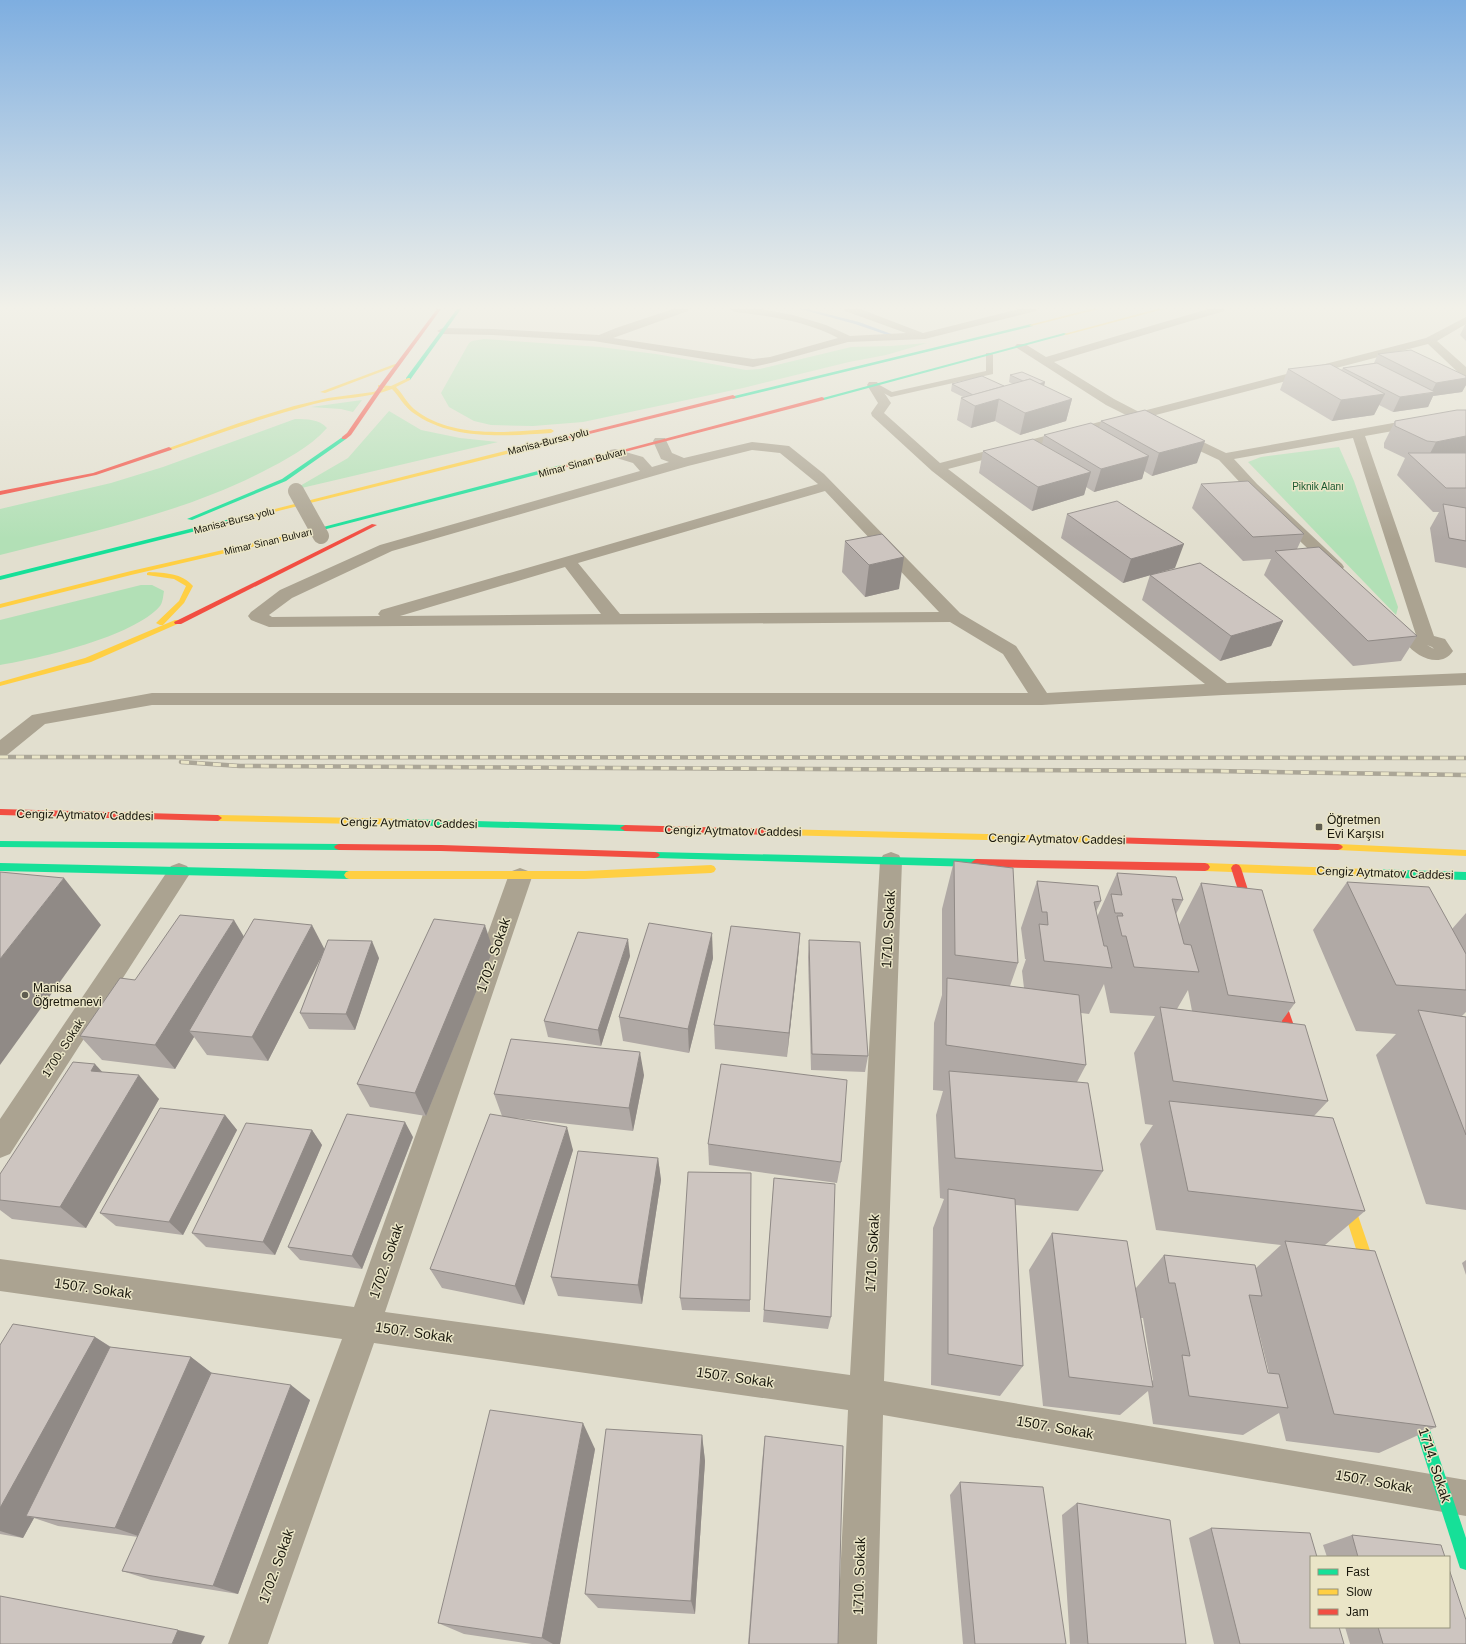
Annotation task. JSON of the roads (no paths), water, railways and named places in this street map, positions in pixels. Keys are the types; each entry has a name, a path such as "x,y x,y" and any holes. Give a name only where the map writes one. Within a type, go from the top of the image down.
{"main road":[{"path":"256,420 297,401 339,386"},
{"path":"256,420 306,401 347,390 382,386 394,388 413,411 438,423 480,431 534,432 578,429 636,420"},
{"path":"47,567 175,525 284,480 350,434 382,386"},
{"path":"0,493 94,474 256,420 316,402 376,394 398,386"},
{"path":"402,398 406,386"},
{"name":"Manisa-Bursa yolu","path":"0,578 778,386"},
{"name":"Mimar Sinan Bulvarı","path":"0,606 131,573 300,534 870,386"},
{"path":"256,420 298,411 319,411"},
{"path":"347,418 350,434"},
{"path":"0,684 80,662 124,646 194,615 342,540 426,502"},
{"path":"124,646 158,625 180,606 188,594 190,586 187,581 180,578 131,573"},
{"name":"Cengiz Aytmatov Caddesi","path":"0,812 1328,846 1466,852"},
{"name":"Cengiz Aytmatov Caddesi","path":"0,844 441,848 812,860 1236,868 1466,876"},
{"path":"735,866 812,860"},
{"path":"0,867 179,872 520,877 657,873 719,868"},
{"path":"1236,868 1253,921"},
{"path":"1273,981 1301,1064"},
{"path":"1341,1184 1374,1282"},
{"name":"1714. Sokak","path":"1412,1396 1455,1496 1466,1562"}],"street":[{"path":"873,386 885,403 877,413 937,468 1223,689"},
{"path":"1084,386 1137,416 1224,457 1252,487 1348,578"},
{"path":"937,468 1254,386"},
{"path":"1224,457 1466,414"},
{"path":"1358,434 1415,638 1435,642 1442,646 1444,651 1440,654 1466,678"},
{"path":"660,441 666,456 683,463"},
{"path":"954,617 269,622 257,616 286,594 386,548 683,463 752,446 784,449 827,486 954,617 1010,650 1042,699"},
{"path":"615,453 638,460 649,472"},
{"path":"362,622 827,486"},
{"path":"296,491 321,536"},
{"path":"568,561 615,620"},
{"path":"0,750 39,720 152,699 1042,699 1466,678"},
{"name":"1710. Sokak","path":"857,1644 866,1395 891,861"},
{"name":"1700. Sokak","path":"0,1144 179,872"},
{"name":"1702. Sokak","path":"248,1644 364,1325 520,877"},
{"name":"1507. Sokak","path":"0,1275 866,1395 1455,1496"}],"lane":[{"path":"874,386 891,395 931,386"}],"railway":[{"path":"0,757 1466,758"},
{"path":"181,762 240,766 1214,771 1466,775"}],"place":[{"name":"Öğretmen Evi Karşısı","path":"1319,827"},
{"name":"Manisa Öğretmenevi","path":"25,995"}],"park label":[{"name":"Piknik Alanı","path":"1318,486"}]}
